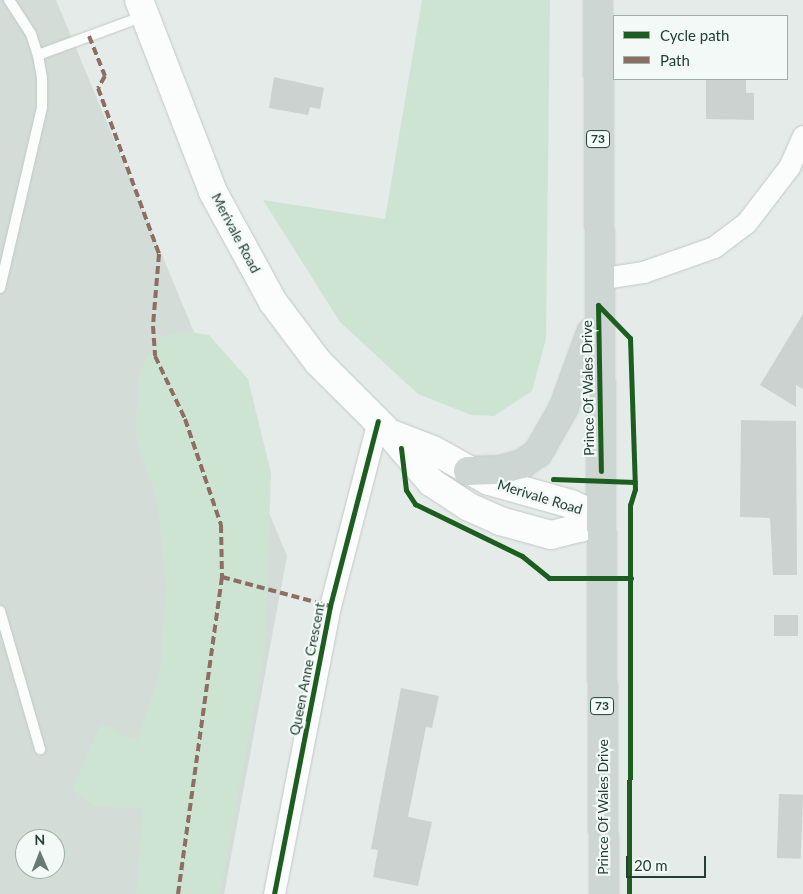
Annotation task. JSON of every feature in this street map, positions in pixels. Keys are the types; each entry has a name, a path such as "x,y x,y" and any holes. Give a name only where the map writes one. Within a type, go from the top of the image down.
{"main road":[{"name":"Prince Of Wales Drive","path":"598,0 598,292 604,894"},
{"name":"Merivale Road","path":"142,8 213,192 273,302 318,362 383,427 443,492 500,520 551,535 580,528 600,517"},
{"path":"468,471 500,470 522,464 538,453 564,407 582,360 598,292"},
{"name":"Merivale Road","path":"383,427 433,450 468,471 509,488 571,504 600,517"}],"street":[{"path":"598,292 643,272 714,247 746,223 789,167 803,136"},
{"name":"Queen Anne Crescent","path":"274,894 330,606 383,427"}],"lane":[{"path":"0,288 42,107 42,78 38,55 30,34 9,0"},
{"path":"38,55 142,8"},
{"path":"0,611 40,749"}],"shaded area":[{"path":"0,0 56,0 287,556 224,894 0,894"}],"green space":[{"path":"422,0 550,0 546,339 532,391 494,416 471,415 418,394 340,322 263,200 385,219"},
{"path":"183,331 209,335 248,379 271,473 265,648 220,894 136,894 143,809 94,806 72,789 100,726 107,725 124,736 137,740 160,672 166,586 157,500 135,437 139,373 159,338"}],"building":[{"path":"274,77 324,88 320,109 310,107 308,115 269,108"},
{"path":"706,80 746,80 746,93 754,93 754,120 706,119"},
{"path":"803,314 803,389 796,385 796,407 760,385"},
{"path":"741,420 796,421 797,575 773,575 770,518 740,517"},
{"path":"774,615 798,615 798,636 774,636"},
{"path":"401,688 439,696 432,728 426,727 408,817 432,822 418,886 373,877 378,850 371,849"},
{"path":"779,794 803,795 801,859 777,858"}],"marked path":[{"path":"89,36 105,76 98,88 159,254 153,326 155,356 185,419 221,525 222,577"},
{"path":"178,894 222,577 330,606"}],"cycle path":[{"path":"598,305 630,338 635,489 630,505 629,894"},
{"path":"598,305 601,471"},
{"path":"274,894 330,606 378,421"},
{"path":"401,448 406,490 415,504 522,556 549,578 631,578"},
{"path":"553,479 635,482"}]}
